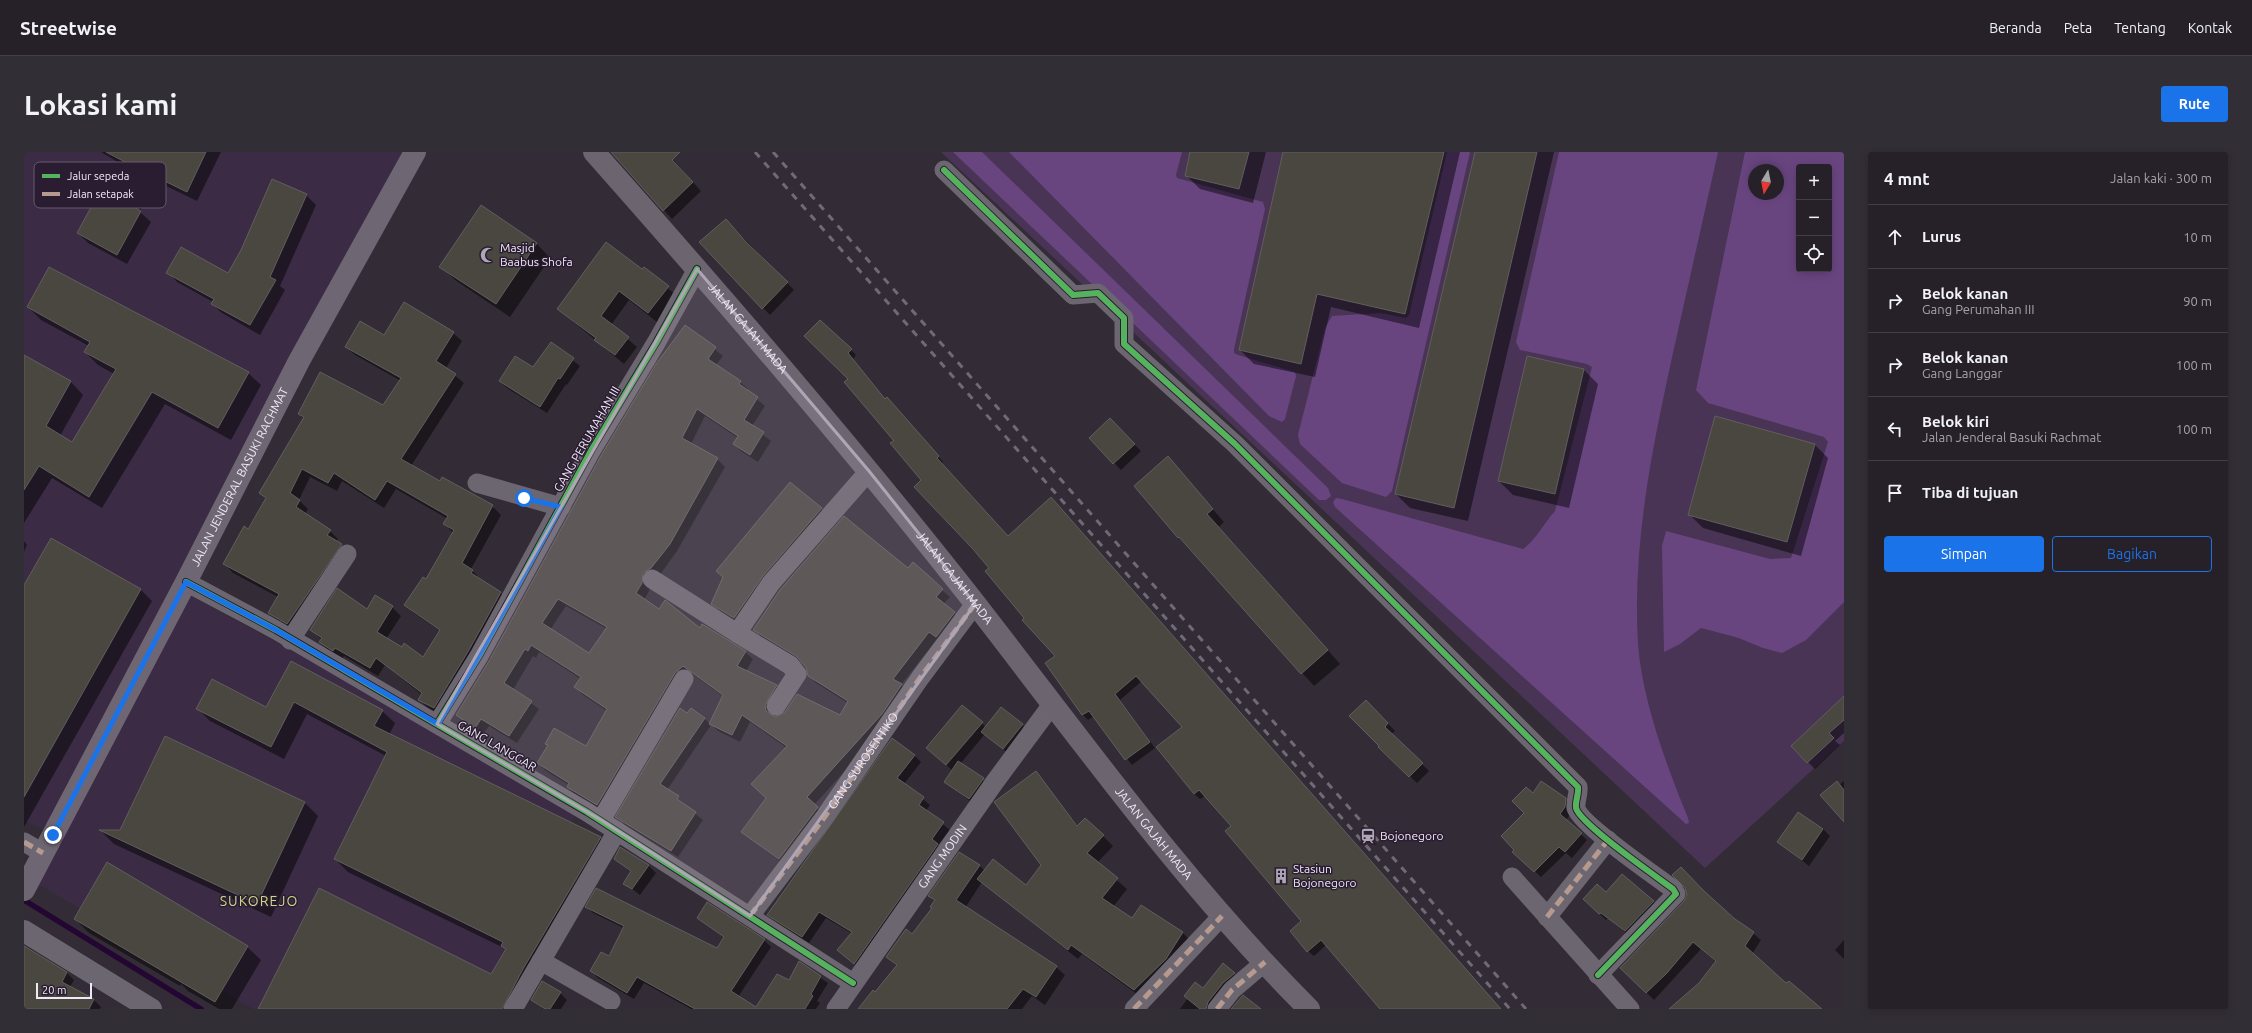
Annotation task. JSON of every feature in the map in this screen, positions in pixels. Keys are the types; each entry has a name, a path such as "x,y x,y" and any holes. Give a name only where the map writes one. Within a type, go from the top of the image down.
{"highway":[{"name":"JALAN GAJAH MADA","path":"594,152 697,269 869,471 975,604 1052,706 1197,888 1309,1009"}],"main road":[{"name":"JALAN JENDERAL BASUKI RACHMAT","path":"28,883 186,582 299,361 415,152"}],"street":[{"path":"944,170 1073,295 1098,294 1124,318 1124,344 1235,444 1578,787 1576,804 1579,814 1608,840 1673,889 1676,894 1598,975"},
{"name":"GANG PERUMAHAN III","path":"438,724 479,656 592,449 656,343 697,269"},
{"path":"736,633 771,583 869,471"},
{"path":"477,483 561,507"},
{"path":"290,640 347,554"},
{"path":"652,579 736,633 790,665 797,674 776,706"},
{"name":"GANG LANGGAR","path":"186,582 438,724 601,820 853,983"},
{"name":"GANG SUROSENTIKO","path":"750,916 824,818 920,678 975,604"},
{"path":"601,820 684,680"},
{"name":"GANG MODIN","path":"836,1009 853,983 1052,706"},
{"path":"513,1009 617,831"},
{"path":"1547,916 1608,840"},
{"path":"24,842 43,853"},
{"path":"1512,877 1630,1009"},
{"path":"1134,1009 1222,916"},
{"path":"24,931 151,1009"},
{"path":"540,961 611,1001"},
{"path":"1217,1009 1232,990 1265,962"}],"highlighted area":[{"path":"697,269 869,471 975,604 750,916 601,820 437,724"}],"shaded area":[{"path":"24,152 423,152 181,590 579,807 483,1009 253,1009 38,884 53,835 24,820"},
{"path":"941,152 1844,152 1844,741 1705,868"},
{"path":"953,152 982,152 1328,488 1331,496 1326,500 1319,500"},
{"path":"1009,152 1182,152 1176,175 1177,178 1263,202 1265,209 1234,353 1295,372 1296,376 1285,419 1282,422 1269,416"},
{"path":"1447,152 1470,152 1392,491 1386,497 1342,483 1300,444 1298,435 1325,328 1332,316 1381,313 1406,318 1409,315"},
{"path":"1559,152 1718,152 1673,353 1651,461 1645,497 1638,570 1637,607 1640,665 1650,710 1657,733 1688,818 1689,823 1686,824 1335,507 1333,502 1336,498 1342,499 1523,549 1532,541 1555,511 1592,367 1587,364 1520,350 1516,342"},
{"path":"1745,152 1844,152 1844,602 1806,640 1782,653 1763,648 1739,638 1701,628 1680,644 1664,652 1662,546 1666,531 1770,559 1791,558 1828,442 1824,437 1708,403 1696,390"}],"building":[{"path":"106,152 206,152 187,192 166,182 166,162 125,162"},
{"path":"611,152 680,152 672,160 693,182 663,211"},
{"path":"1190,152 1249,152 1239,189 1185,176"},
{"path":"1283,152 1444,152 1405,314 1317,294 1301,364 1239,350"},
{"path":"1475,152 1537,152 1454,508 1395,494"},
{"path":"272,179 307,194 270,277 276,280 250,325 211,304 214,299 166,273 181,247 228,273 241,250"},
{"name":"Masjid Baabus Shofa","path":"481,205 537,243 496,304 439,267"},
{"path":"91,208 136,208 141,211 117,255 77,233"},
{"path":"726,219 747,243 788,282 762,309 699,242"},
{"path":"606,242 642,269 644,267 669,286 648,313 619,291 601,316 629,337 615,355 594,340 596,338 557,309"},
{"path":"49,267 249,372 218,428 152,392 89,497 39,466 24,490 24,355 71,381 46,426 72,442 116,369 84,352 90,342 27,307"},
{"path":"404,302 454,332 436,361 456,374 401,459 440,481 442,477 493,505 462,563 473,570 471,573 501,592 469,650 434,708 418,700 422,693 376,658 370,668 335,648 333,651 319,642 322,638 310,630 337,588 367,609 375,595 393,606 377,632 402,647 404,643 423,657 440,630 404,605 423,577 426,579 454,530 443,524 448,516 387,481 375,500 334,473 328,483 302,469 290,493 300,500 296,507 331,530 327,535 342,544 287,624 268,613 279,594 223,564 244,526 248,529 266,498 259,493 304,417 298,414 320,372 383,405 401,378 345,347 360,321 384,335"},
{"path":"820,320 852,349 848,353 885,399 887,397 939,456 937,458 1008,536 1051,497 1501,1009 1380,1009 1321,940 1307,952 1290,931 1301,921 1225,831 1231,826 1199,790 1194,794 1156,747 1182,727 1136,676 1115,694 1150,742 1125,760 1089,711 1082,715 1045,663 1055,656 1022,620 1024,618 985,571 989,568 914,487 921,480 890,443 894,441 844,382 848,379 804,336"},
{"path":"685,325 716,347 708,359 741,381 739,384 758,397 744,420 764,432 750,455 733,444 738,436 697,409 682,438 718,458 670,544 651,568 643,573 642,583 636,593 659,609 665,600 700,628 702,624 746,651 737,666 777,685 765,705 766,711 775,717 785,712 797,694 840,715 848,701 808,676 806,667 796,656 753,630 780,590 844,516 908,568 913,562 943,589 936,597 955,612 936,637 929,632 893,679 902,684 882,714 807,797 818,807 779,859 741,832 766,798 751,784 787,746 742,715 732,735 709,724 723,695 683,666 675,673 597,805 567,787 569,783 537,763 548,745 545,744 554,728 586,746 607,709 574,687 581,677 531,645 528,651 525,649 504,683 532,701 509,736 481,719 475,728 456,715 489,661 602,454 656,364","holes":["558,599 607,627 589,653 542,623"]},
{"path":"551,342 574,358 560,379 558,378 540,407 499,381 515,356 533,367"},
{"path":"1527,356 1584,369 1555,494 1498,481"},
{"path":"1715,416 1815,444 1787,542 1688,515"},
{"path":"1110,418 1135,444 1113,464 1089,438"},
{"path":"1168,456 1213,509 1207,514 1328,650 1301,674 1179,537 1178,538 1134,486"},
{"path":"790,482 822,508 763,576 734,618 711,604 723,577 716,571"},
{"path":"51,538 141,589 24,797 24,585"},
{"path":"291,661 383,710 374,726 601,837 523,969 502,1009 258,1009 319,888 491,974 506,949 501,946 503,942 334,859 387,752 294,702 271,747 196,709 212,679 266,707"},
{"path":"1844,696 1844,720 1829,733 1834,738 1807,763 1791,746"},
{"path":"1366,700 1388,723 1385,727 1423,763 1409,777 1349,716"},
{"path":"962,705 983,722 946,765 926,748"},
{"path":"1001,707 1023,724 1003,749 981,732"},
{"path":"680,708 687,713 691,708 705,718 660,784 679,796 677,799 696,812 671,851 615,817"},
{"path":"165,736 305,802 257,904 99,830 120,830"},
{"path":"892,738 915,755 897,778 924,797 919,805 944,822 932,839 938,844 854,964 837,950 852,932 819,912 802,937 767,915"},
{"path":"958,761 984,778 969,799 944,782"},
{"path":"1036,771 1077,826 1085,818 1104,835 1087,853 1118,878 1102,898 1132,918 1141,905 1183,932 1166,959 1134,990 1071,945 1068,950 977,879 993,859 1026,885 1041,865 994,802"},
{"path":"1541,781 1566,798 1565,807 1560,814 1582,833 1565,852 1559,847 1534,872 1512,852 1514,850 1501,836 1524,813 1512,801 1526,787 1533,793"},
{"path":"1837,781 1844,790 1844,822 1820,795"},
{"path":"1798,812 1823,829 1802,860 1777,842"},
{"path":"620,847 649,865 632,889 623,884 631,871 614,859"},
{"path":"959,852 980,865 956,900 1057,966 1036,997 1023,989 1007,1009 858,1009 873,990 875,992 897,965 886,957 906,929 912,934 932,908 930,907 935,900 928,896"},
{"path":"107,862 248,946 215,1002 74,919"},
{"path":"1681,867 1704,891 1735,919 1754,932 1745,946 1786,983 1789,981 1822,1009 1669,1009 1699,983 1716,961 1693,942 1667,973 1646,993 1620,968 1684,901 1687,895 1685,888 1672,875"},
{"path":"1622,874 1654,901 1625,931 1601,913 1599,914 1583,899 1597,884 1606,892"},
{"path":"596,888 717,948 724,937 697,918 707,902 765,939 731,991 756,1007 777,974 789,980 799,961 821,976 811,994 813,996 805,1009 695,1009 637,977 627,993 590,971 601,952 609,956 624,926 585,907"},
{"path":"24,946 67,972 62,982 94,999 89,1009 24,1009"},
{"path":"1223,963 1235,973 1223,983 1208,1002 1206,1009 1200,1009 1184,996 1195,982 1203,988"},
{"path":"542,981 561,992 550,1009 545,1009 531,1000"},
{"path":"1243,995 1261,1009 1231,1009"}],"waterway":[{"path":"24,900 201,1009"}],"railway":[{"path":"755,152 1510,1009"},
{"path":"773,152 1526,1009"}],"marked path":[{"path":"750,916 824,818 920,678 975,604"},
{"path":"1547,917 1608,840"},
{"path":"24,842 43,853"},
{"path":"1134,1009 1222,916"},
{"path":"1217,1009 1232,990 1265,962"}],"cycle path":[{"path":"944,170 1073,295 1098,293 1124,318 1124,344 1235,444 1578,787 1576,808 1581,816 1591,826 1620,850 1673,889 1676,894 1598,975"},
{"path":"437,724 479,656 592,449 656,343 697,269"},
{"path":"186,582 276,630 587,812 853,983"}],"place":[{"name":"Masjid Baabus Shofa","path":"488,255"},
{"name":"Bojonegoro","path":"1368,836"},
{"name":"Stasiun Bojonegoro","path":"1281,876"}],"district":[{"name":"SUKOREJO","path":"259,901"}],"route":[{"path":"53,835 186,582 276,630 290,640 438,724 479,656 561,507 524,498"}]}
